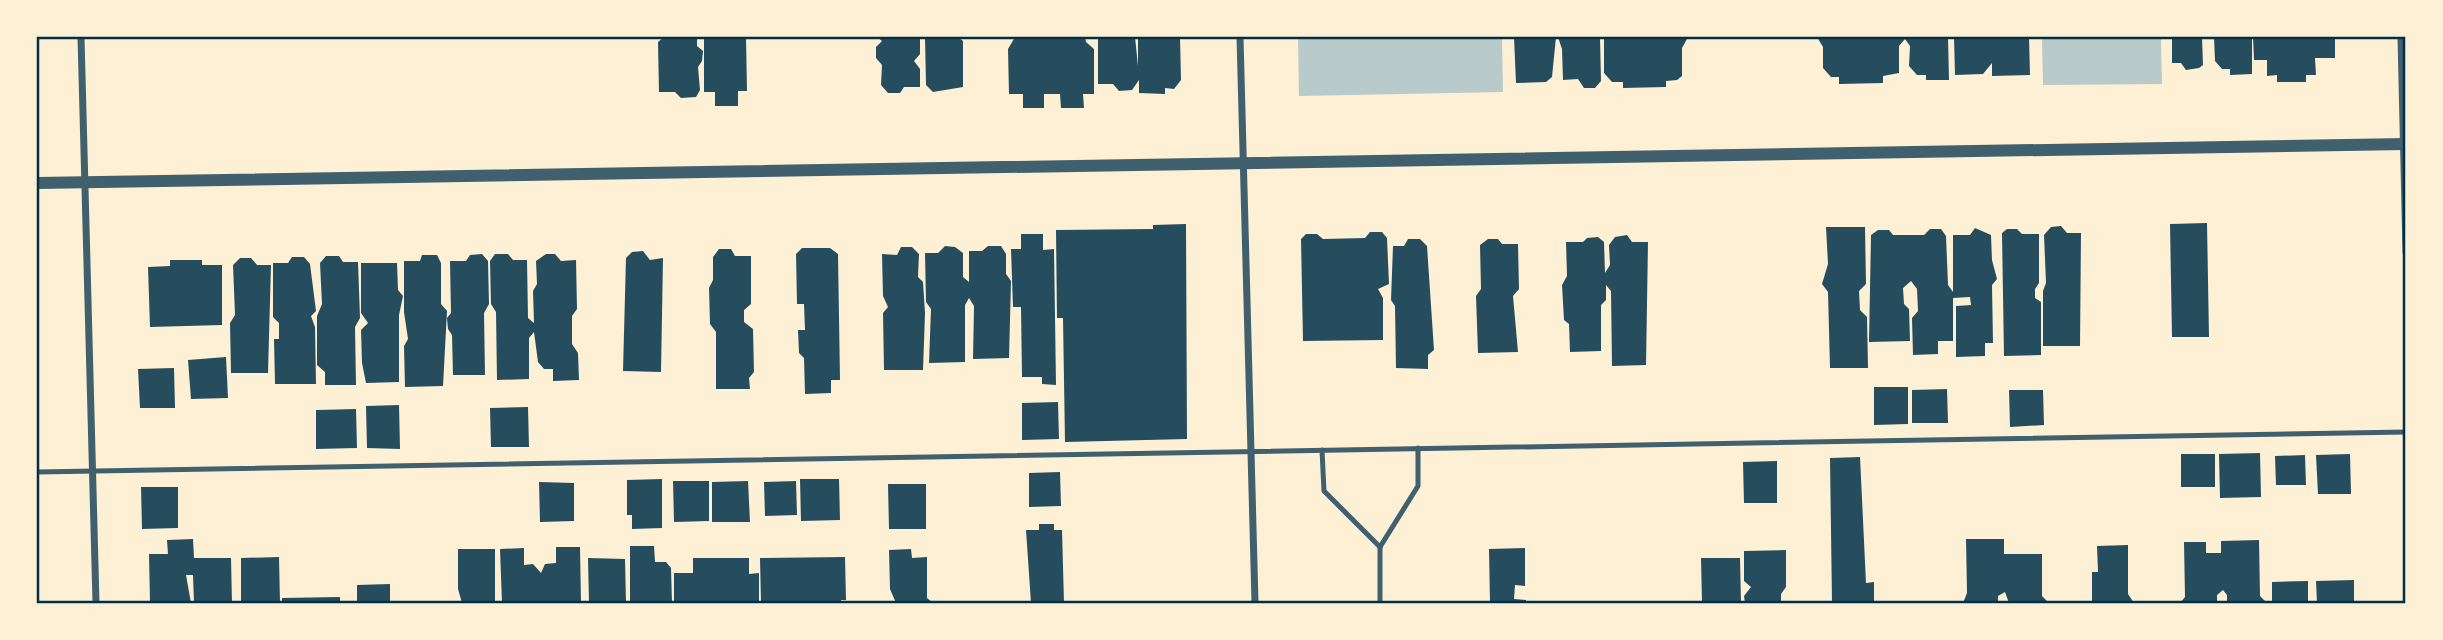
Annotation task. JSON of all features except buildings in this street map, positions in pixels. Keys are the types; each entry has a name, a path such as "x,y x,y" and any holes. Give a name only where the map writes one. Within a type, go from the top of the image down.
{"street":[{"path":"81,37 96,603"},
{"path":"1240,37 1255,603"},
{"path":"2401,37 2406,252"},
{"path":"37,183 2405,144"}],"lane":[{"path":"37,472 2406,432"},
{"path":"1380,603 1380,547 1418,486 1418,448"},
{"path":"1322,450 1324,491 1380,547"}],"shaded area":[{"path":"1298,37 1502,37 1503,92 1299,96"},
{"path":"2042,37 2161,37 2162,84 2043,85"}]}
